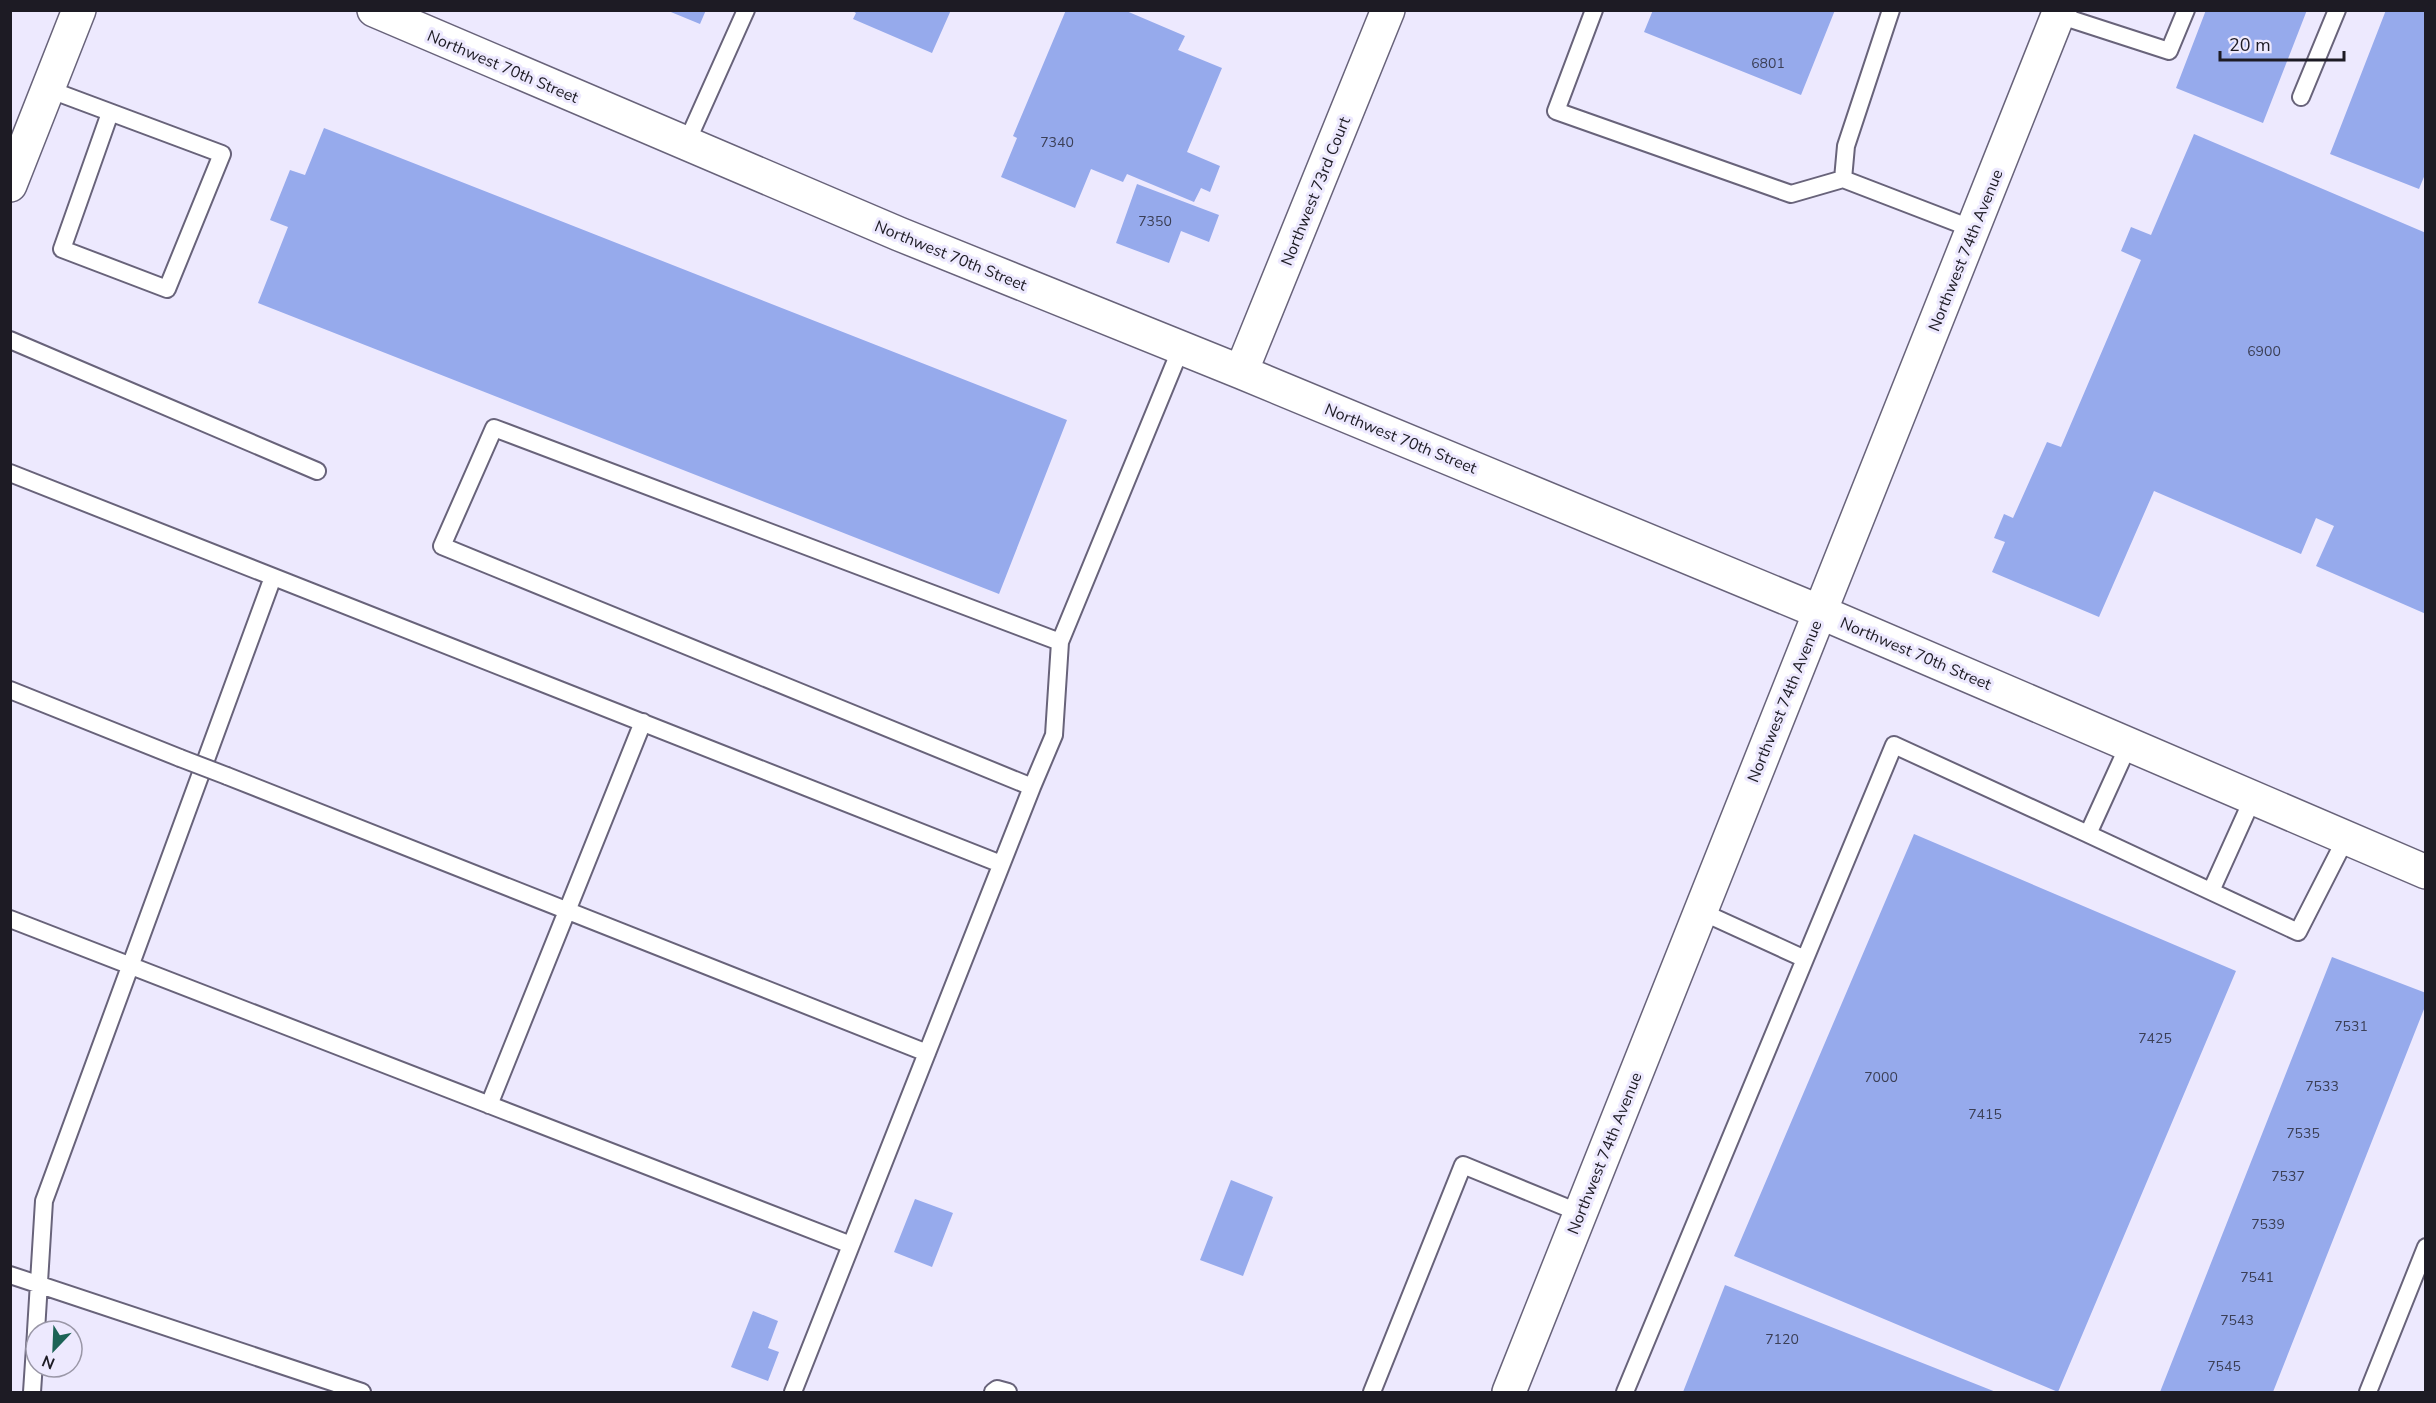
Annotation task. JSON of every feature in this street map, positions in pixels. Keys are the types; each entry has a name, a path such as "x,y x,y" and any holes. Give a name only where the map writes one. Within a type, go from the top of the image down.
{"street":[{"path":"10,185 79,10"},
{"name":"Northwest 73rd Court","path":"1241,372 1388,10"},
{"name":"Northwest 70th Street","path":"380,12 899,234 1241,372 1820,612 2426,872"},
{"name":"Northwest 74th Avenue","path":"1509,1392 2059,13"}],"lane":[{"path":"686,144 746,10"},
{"path":"1594,10 1556,111 1791,194 1843,179 1973,229"},
{"path":"1843,179 1846,146 1891,10"},
{"path":"2059,13 2169,51 2186,10"},
{"path":"2301,97 2337,10"},
{"path":"48,89 222,154 167,289 62,249 110,113"},
{"path":"10,340 317,471"},
{"path":"793,1392 1054,735 1060,642 1181,348"},
{"path":"1032,788 442,546 494,428 1060,642"},
{"path":"10,473 1001,864"},
{"path":"37,1319 44,1201 273,577"},
{"path":"10,690 927,1053"},
{"path":"489,1105 643,722"},
{"path":"2088,834 2129,744"},
{"path":"1625,1392 1893,745 2298,932 2346,838"},
{"path":"2211,891 2253,798"},
{"path":"1700,911 1805,958"},
{"path":"10,919 851,1245"},
{"path":"1372,1392 1463,1165 1580,1213"},
{"path":"2368,1392 2426,1247"},
{"path":"10,1275 362,1392"},
{"path":"993,1392 997,1389 1008,1392"}],"building":[{"path":"666,10 706,10 700,24"},
{"path":"851,10 951,10 932,53 853,19 856,13"},
{"path":"1066,10 1124,10 1185,36 1178,50 1222,68 1187,152 1220,166 1210,192 1201,188 1194,202 1127,174 1123,182 1091,169 1075,208 1001,177 1017,138 1013,136"},
{"path":"1653,10 1835,10 1801,95 1644,32"},
{"path":"2206,10 2307,10 2263,123 2176,88"},
{"path":"2386,10 2426,10 2426,172 2419,189 2330,154"},
{"path":"324,128 1067,420 999,594 258,303 288,227 270,220 290,170 305,175"},
{"path":"2194,134 2426,233 2426,614 2316,566 2334,526 2316,518 2301,554 2154,491 2099,617 1992,572 2005,542 1994,538 2004,514 2013,518 2047,442 2061,447 2141,260 2121,251 2131,227 2151,235"},
{"path":"1137,184 1219,215 1209,242 1181,231 1169,263 1116,243"},
{"path":"1914,834 2236,971 2058,1392 1734,1256"},
{"path":"2332,957 2426,993 2426,1004 2273,1392 2160,1392"},
{"path":"1231,1180 1273,1197 1243,1276 1200,1260"},
{"path":"915,1199 953,1213 932,1267 894,1252"},
{"path":"1725,1285 1996,1392 1683,1392"},
{"path":"753,1311 778,1321 768,1348 779,1352 768,1381 731,1367"}]}
